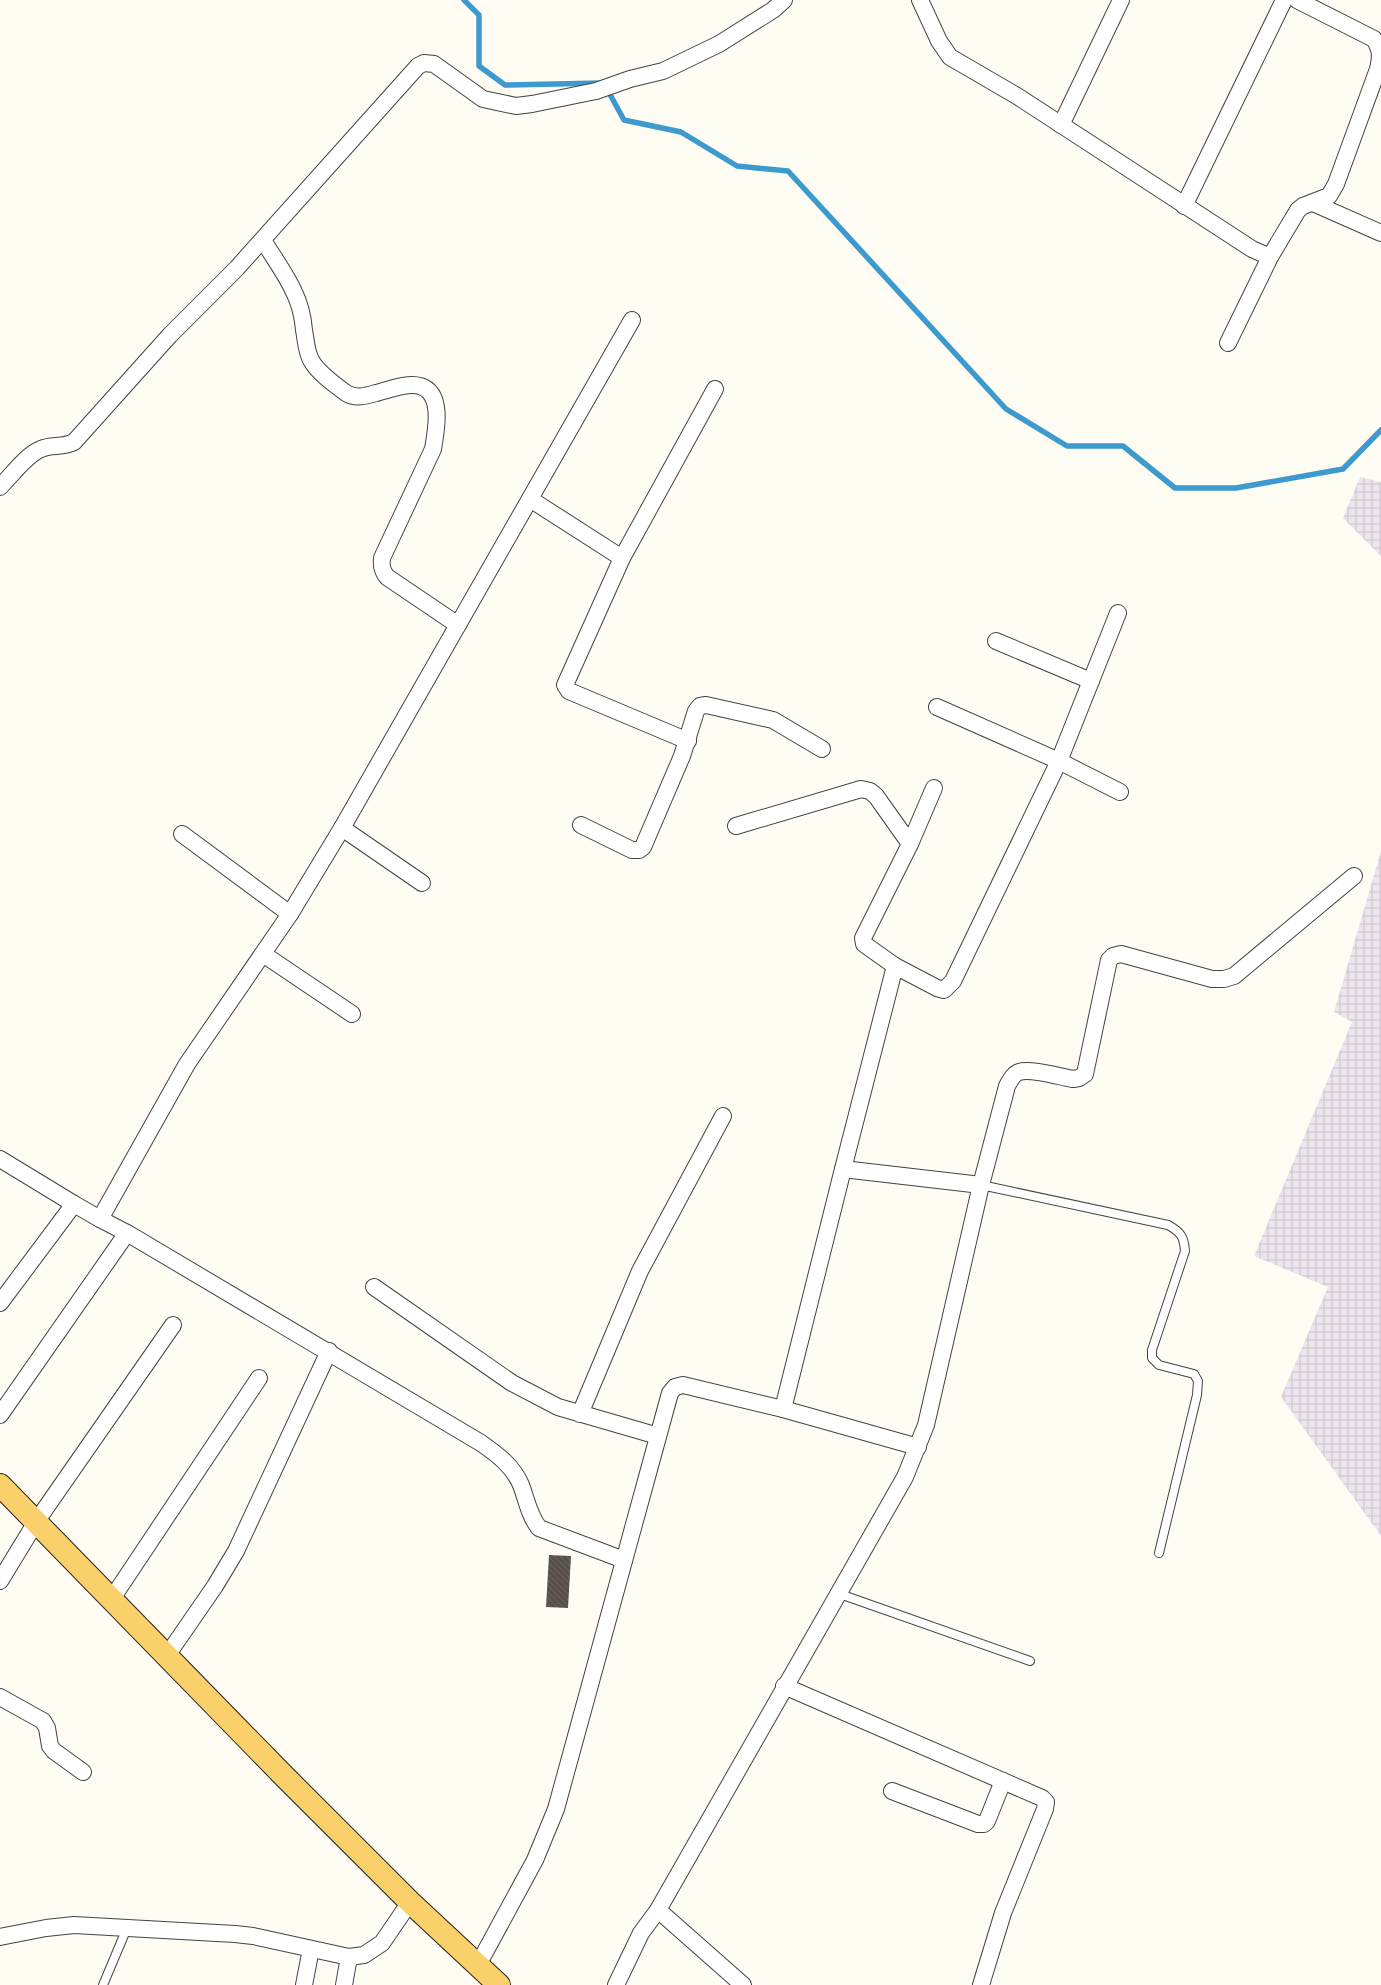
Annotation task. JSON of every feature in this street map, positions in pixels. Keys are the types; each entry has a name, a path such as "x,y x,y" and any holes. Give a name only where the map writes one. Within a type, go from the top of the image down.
{"main road":[{"path":"0,1485 166,1657 410,1902 498,1985"}],"street":[{"path":"0,487 34,452 42,448 67,446 74,442 170,335 263,240 418,66 424,63 434,64 483,99 516,106 596,91 630,79 663,71 719,44 773,10 784,0"},
{"path":"920,0 939,41 950,57 1017,96 1252,249 1270,257"},
{"path":"1061,125 1121,0"},
{"path":"1184,206 1284,0"},
{"path":"1228,343 1270,257 1298,210 1302,206 1329,196 1336,184 1378,68 1381,49 1374,39 1297,0"},
{"path":"1313,203 1381,233"},
{"path":"263,240 294,292 300,309 307,348 311,360 318,370 348,394 355,396 364,396 411,385 420,386 433,396 436,403 433,449 382,558 381,565 382,572 387,577 458,625"},
{"path":"100,1220 187,1064 290,914 342,828 632,320"},
{"path":"688,741 566,689 566,681 622,558 715,389"},
{"path":"530,499 622,558"},
{"path":"934,788 910,844 863,938 864,944 895,966 937,988 944,990 950,986 1059,761 1118,613"},
{"path":"996,641 1091,681"},
{"path":"581,825 632,850 639,850 646,842 688,741 696,711 700,706 706,705 773,720 822,749"},
{"path":"937,706 1059,761 1120,792"},
{"path":"736,826 861,789 870,791 876,796 910,844"},
{"path":"342,828 422,883"},
{"path":"182,834 290,914"},
{"path":"616,1985 641,1933 658,1910 837,1593 905,1477 926,1425 981,1185 1007,1086 1012,1077 1019,1072 1029,1071 1073,1079 1079,1078 1085,1074 1109,960 1114,956 1121,954 1212,979 1224,980 1234,976 1354,876"},
{"path":"263,954 352,1014"},
{"path":"783,1409 895,966"},
{"path":"580,1414 640,1271 723,1116"},
{"path":"0,1159 100,1220 127,1233 329,1351 481,1443 499,1456 513,1470 521,1486 532,1519 539,1528 624,1560"},
{"path":"843,1169 981,1185"},
{"path":"0,1303 74,1204"},
{"path":"0,1415 127,1233"},
{"path":"374,1287 512,1383 558,1407 658,1436"},
{"path":"0,1581 36,1522 173,1325"},
{"path":"166,1657 215,1586 236,1551 329,1351"},
{"path":"111,1600 259,1378"},
{"path":"478,1965 535,1860 556,1809 670,1393 674,1387 683,1385 783,1409 918,1447"},
{"path":"784,1686 1042,1798 1046,1802 1045,1809 1003,1913 981,1985"},
{"path":"0,1697 43,1721 47,1728 50,1746 54,1751 83,1772"},
{"path":"892,1791 978,1824 984,1824 987,1821 1003,1781"},
{"path":"0,1937 46,1928 74,1925 127,1928 253,1936 349,1957 364,1955 382,1943 410,1902"},
{"path":"658,1910 743,1985"},
{"path":"304,1985 311,1949"},
{"path":"344,1985 349,1957"}],"lane":[{"path":"981,1185 1168,1226 1179,1231 1184,1240 1185,1251 1152,1350 1152,1358 1159,1365 1194,1374 1198,1381 1198,1388 1159,1553"},
{"path":"837,1593 1030,1661"},
{"path":"104,1985 127,1928"}],"shaded area":[{"path":"1360,477 1381,482 1381,556 1343,518"},
{"path":"1381,851 1381,1536 1281,1397 1328,1287 1254,1256 1352,1022 1334,1012"}],"building":[{"path":"549,1555 571,1556 568,1608 546,1607"}],"waterway":[{"path":"464,0 479,15 479,66 505,85 602,83"},
{"path":"607,89 624,120 681,132 737,166 788,171 1006,409 1067,446 1123,446 1175,488 1236,488 1343,469 1381,430"}]}
